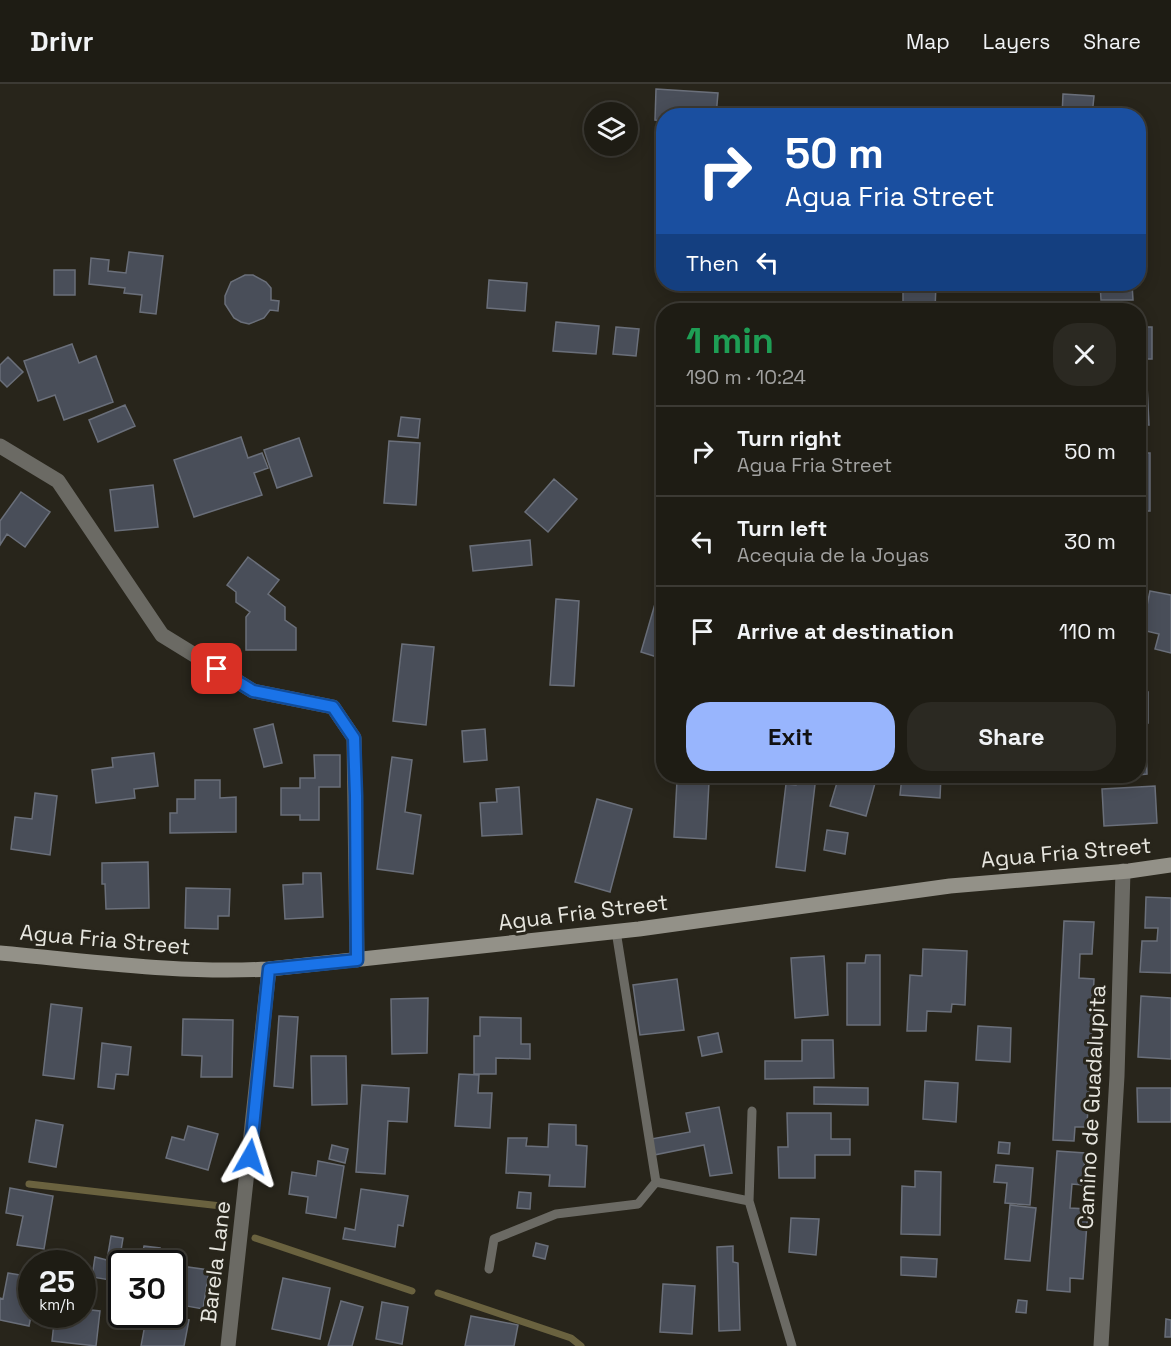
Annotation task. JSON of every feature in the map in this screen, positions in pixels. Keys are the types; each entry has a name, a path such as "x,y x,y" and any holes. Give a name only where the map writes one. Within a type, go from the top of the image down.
{"street":[{"path":"0,446 58,481 162,635 253,691 333,707 354,738 357,960"},
{"name":"Agua Fria Street","path":"0,952 149,968 221,972 269,969 616,931 950,886 1171,865"},
{"name":"Camino de Guadalupita","path":"1101,1346 1117,1076 1123,871"},
{"name":"Barela Lane","path":"228,1346 269,969"}],"lane":[{"path":"489,1269 494,1239 555,1214 638,1204 656,1182 616,931"},
{"path":"752,1111 749,1201 792,1346"},
{"path":"656,1182 749,1201"}],"building":[{"path":"656,89 718,93 717,108 656,108 655,120"},
{"path":"1063,94 1094,96 1093,108 1062,108"},
{"path":"129,252 163,256 156,314 140,312 142,295 124,293 125,288 89,284 91,258 109,260 108,271 126,273"},
{"path":"54,270 75,270 75,295 54,295"},
{"path":"245,275 253,275 266,282 271,288 271,300 279,301 278,311 270,310 264,318 249,324 234,318 225,304 225,296 231,282"},
{"path":"489,280 527,283 525,311 487,308"},
{"path":"903,291 936,291 935,303 903,303"},
{"path":"1100,291 1132,291 1133,300 1101,300"},
{"path":"556,322 599,326 596,354 553,351"},
{"path":"616,327 639,329 636,356 613,354"},
{"path":"1146,327 1152,327 1152,359 1146,359"},
{"path":"72,344 79,363 96,356 113,402 64,420 55,395 38,401 24,361"},
{"path":"8,357 23,372 7,387 0,380 0,365"},
{"path":"1146,385 1147,385 1149,425 1146,425"},
{"path":"125,405 135,426 98,442 89,420"},
{"path":"401,417 420,419 418,438 398,436"},
{"path":"241,437 248,458 262,453 268,468 254,473 262,495 194,517 174,460"},
{"path":"299,438 312,476 277,488 264,450"},
{"path":"389,441 420,443 416,505 384,503"},
{"path":"1146,453 1150,453 1150,511 1146,511"},
{"path":"554,479 577,499 548,532 525,512"},
{"path":"153,485 158,527 115,531 110,490"},
{"path":"21,492 50,512 25,547 7,534 0,545 0,521"},
{"path":"530,540 532,565 473,571 470,546"},
{"path":"248,557 279,580 268,594 285,607 285,620 296,628 296,650 246,650 246,617 250,612 236,602 236,592 227,585"},
{"path":"1150,591 1171,595 1171,653 1155,649 1159,634 1146,631 1146,610"},
{"path":"556,599 579,601 574,686 550,685"},
{"path":"656,600 656,657 641,652"},
{"path":"402,644 434,647 426,725 393,721"},
{"path":"1146,692 1148,692 1148,723 1146,723"},
{"path":"273,724 282,763 264,767 254,729"},
{"path":"485,729 487,760 464,762 462,731"},
{"path":"154,753 158,786 134,789 135,798 96,803 92,770 113,767 112,758"},
{"path":"314,755 340,755 340,787 319,787 319,820 300,820 300,815 281,815 281,788 300,788 300,778 315,778"},
{"path":"392,757 412,760 405,812 421,815 413,874 377,869"},
{"path":"195,780 220,780 220,798 236,797 236,832 170,833 170,813 177,813 177,799 195,799"},
{"path":"677,783 709,783 706,839 674,837"},
{"path":"796,783 815,783 805,871 776,867 786,784 796,785"},
{"path":"837,783 875,783 866,816 830,806"},
{"path":"901,783 941,783 940,798 900,795"},
{"path":"1155,786 1157,823 1104,826 1102,789"},
{"path":"519,787 522,834 482,836 480,803 497,802 496,789"},
{"path":"35,793 57,796 50,855 11,849 15,817 32,819"},
{"path":"597,799 632,809 610,892 575,882"},
{"path":"827,830 848,833 845,854 824,850"},
{"path":"148,862 149,908 106,909 105,884 102,884 102,863"},
{"path":"303,873 321,873 323,917 285,919 283,885 303,884"},
{"path":"186,888 230,889 229,916 218,916 218,929 185,928"},
{"path":"1146,897 1171,898 1171,973 1140,972 1142,941 1157,941 1158,928 1145,928"},
{"path":"1064,921 1094,922 1092,954 1080,954 1079,978 1094,979 1087,1127 1075,1127 1074,1141 1053,1140"},
{"path":"923,949 967,951 965,1005 952,1004 951,1012 927,1011 926,1031 907,1031 910,975 922,976"},
{"path":"866,955 880,955 880,1025 847,1025 847,963 865,963"},
{"path":"824,956 828,1015 795,1018 791,958"},
{"path":"677,979 684,1030 640,1035 633,985"},
{"path":"1141,996 1171,998 1171,1059 1138,1057"},
{"path":"428,998 427,1053 392,1054 391,999"},
{"path":"51,1004 82,1008 74,1079 43,1075"},
{"path":"279,1016 298,1017 293,1088 274,1086"},
{"path":"480,1017 521,1018 521,1044 530,1044 530,1059 496,1058 496,1074 474,1074 474,1036 480,1036"},
{"path":"183,1019 233,1020 232,1077 201,1077 202,1056 182,1055"},
{"path":"978,1026 1011,1028 1010,1062 976,1060"},
{"path":"718,1033 722,1052 702,1056 698,1037"},
{"path":"802,1040 833,1040 834,1078 765,1079 765,1061 802,1061"},
{"path":"102,1043 131,1047 128,1075 116,1074 114,1089 98,1087"},
{"path":"311,1056 346,1056 347,1104 312,1105"},
{"path":"459,1074 479,1075 478,1093 492,1093 490,1128 455,1126"},
{"path":"925,1081 958,1083 956,1122 923,1119"},
{"path":"362,1085 409,1088 407,1122 388,1121 385,1174 356,1172"},
{"path":"814,1087 868,1088 868,1105 814,1104"},
{"path":"1137,1088 1171,1088 1171,1122 1138,1122"},
{"path":"719,1107 732,1173 710,1176 704,1145 654,1155 651,1139 690,1132 686,1113"},
{"path":"787,1113 831,1113 831,1139 850,1139 850,1155 815,1155 815,1178 779,1178 778,1147 788,1147"},
{"path":"36,1120 63,1125 56,1167 29,1162"},
{"path":"549,1124 576,1125 576,1145 587,1146 585,1187 549,1186 550,1175 506,1173 508,1138 527,1138 526,1146 548,1147"},
{"path":"188,1126 218,1134 208,1170 166,1158 172,1137 184,1140"},
{"path":"999,1142 1010,1143 1009,1154 998,1153"},
{"path":"332,1145 348,1149 345,1163 329,1159"},
{"path":"1057,1151 1085,1153 1083,1185 1072,1184 1070,1208 1088,1209 1083,1279 1070,1278 1070,1292 1047,1290"},
{"path":"318,1161 344,1166 336,1218 306,1213 308,1197 289,1194 292,1172 316,1176"},
{"path":"996,1165 1033,1168 1030,1205 1005,1203 1007,1183 994,1182"},
{"path":"915,1171 941,1172 940,1235 901,1234 902,1186 915,1187"},
{"path":"10,1188 53,1196 44,1249 17,1245 23,1216 6,1213"},
{"path":"361,1189 408,1196 403,1226 398,1225 395,1247 343,1239 345,1228 355,1230"},
{"path":"519,1192 531,1193 530,1209 517,1208"},
{"path":"1010,1205 1036,1208 1030,1261 1005,1259"},
{"path":"791,1218 819,1219 816,1255 789,1252"},
{"path":"111,1236 123,1238 121,1250 109,1250"},
{"path":"536,1243 548,1246 545,1259 533,1256"},
{"path":"144,1246 160,1248 160,1250 143,1250"},
{"path":"733,1246 733,1262 738,1263 740,1330 719,1331 717,1247"},
{"path":"108,1254 108,1280 96,1278 96,1257 107,1260"},
{"path":"901,1257 937,1259 936,1277 901,1275"},
{"path":"186,1267 209,1270 203,1309 186,1306"},
{"path":"8,1273 18,1275 18,1324 0,1320 0,1298 3,1299"},
{"path":"283,1278 330,1288 320,1339 272,1329"},
{"path":"663,1284 695,1286 692,1334 660,1332"},
{"path":"1018,1300 1027,1301 1026,1313 1016,1312"},
{"path":"341,1301 363,1307 352,1346 328,1346"},
{"path":"382,1302 408,1307 402,1344 376,1339"},
{"path":"96,1311 100,1311 96,1346 52,1341 53,1328 96,1328"},
{"path":"471,1316 518,1325 514,1346 465,1346"},
{"path":"1166,1319 1171,1320 1171,1337 1165,1337"},
{"path":"186,1320 189,1320 184,1346 141,1346 144,1328 186,1328"}],"waterway":[{"path":"29,1184 221,1206"},
{"path":"255,1238 412,1291"},
{"path":"438,1293 571,1338 581,1346"}],"route":[{"path":"217,669 253,691 333,707 354,738 357,960 269,969 250,1157"}]}
